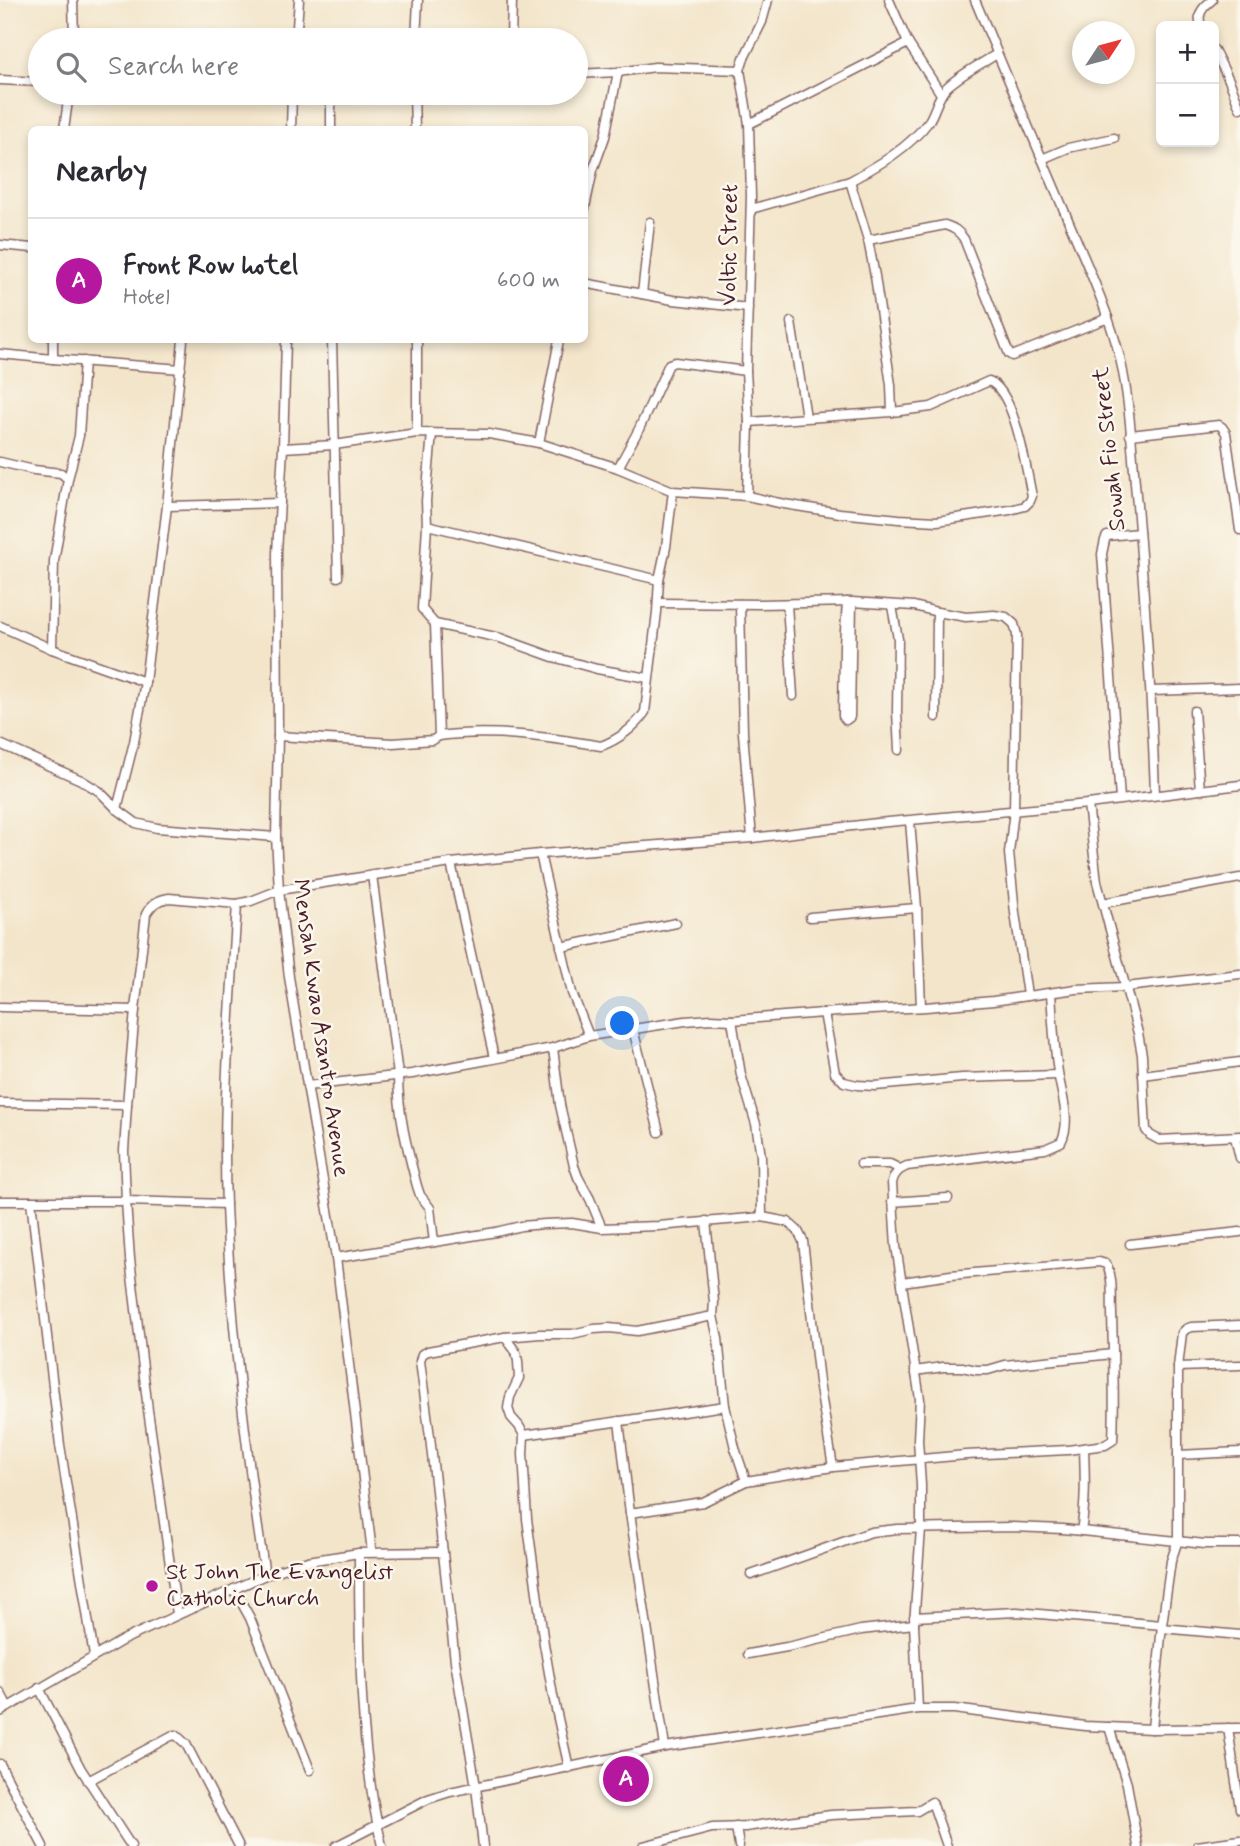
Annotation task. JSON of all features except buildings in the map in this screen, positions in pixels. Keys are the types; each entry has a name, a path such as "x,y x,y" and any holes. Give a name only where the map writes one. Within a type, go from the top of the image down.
{"street":[{"path":"73,0 74,28"},
{"path":"297,28 299,0"},
{"path":"417,28 418,0"},
{"path":"511,28 512,0"},
{"path":"588,73 655,66 740,70 762,22 768,0"},
{"path":"889,0 908,43 941,94"},
{"name":"Sowah Fio Street","path":"975,0 1108,318 1124,375 1152,691 1156,795"},
{"path":"1200,21 1198,16 1201,10 1212,0"},
{"path":"749,124 908,43"},
{"path":"751,209 850,181 885,161 921,130 930,119 941,94 953,82 998,54"},
{"path":"1219,60 1240,108"},
{"name":"Voltic Street","path":"740,70 749,124 751,209 746,371 749,422 747,496"},
{"path":"589,170 605,137 618,72"},
{"path":"0,80 28,81"},
{"path":"65,126 67,105"},
{"path":"291,126 292,105"},
{"path":"331,105 331,126"},
{"path":"414,105 415,126"},
{"path":"1042,159 1068,148 1114,138"},
{"path":"850,181 868,240 891,386 892,412"},
{"path":"642,294 650,222"},
{"path":"868,240 945,225 959,232 1012,356 1108,318"},
{"path":"0,244 28,248"},
{"path":"588,285 748,309"},
{"path":"792,322 806,417"},
{"path":"53,343 53,359"},
{"path":"117,809 134,742 145,682 167,506 183,343"},
{"name":"Mensah Kwao Asantro Avenue","path":"286,343 276,579 276,837 279,890 289,977 337,1258 372,1552"},
{"path":"332,343 338,577"},
{"path":"417,343 417,433"},
{"path":"539,443 558,343"},
{"path":"0,354 181,369"},
{"path":"52,649 54,561 68,480 79,436 84,361"},
{"path":"618,468 670,364 675,362 746,371"},
{"path":"283,448 334,445 417,433 489,434 539,443 618,468 673,491 747,496 784,505 899,519 937,520 1010,510 1025,506 1032,496 1010,406 998,386 989,381 931,407 749,422"},
{"path":"1130,435 1219,425 1222,427 1226,433 1240,530"},
{"path":"432,433 426,501 422,609 435,624 500,638 597,669 648,678"},
{"path":"0,462 61,473 68,480"},
{"path":"278,736 402,743 467,734 542,736 601,746 610,743 638,723 645,712 659,580 673,491"},
{"path":"167,506 280,503"},
{"path":"427,525 659,580"},
{"path":"1120,799 1102,554 1107,536 1139,533"},
{"path":"658,603 849,602 915,606 976,617 1001,615 1014,624 1017,635 1014,810 1009,853 1027,995"},
{"path":"847,675 849,602"},
{"path":"740,604 743,744 752,838"},
{"path":"787,604 793,696"},
{"path":"892,606 898,639 900,750"},
{"path":"936,717 937,612"},
{"path":"435,624 439,736"},
{"path":"0,626 52,649 145,682"},
{"path":"1152,691 1240,688"},
{"path":"1194,711 1200,790"},
{"path":"0,744 99,791 136,823 157,828 276,837"},
{"path":"177,1614 148,1410 125,1201 124,1151 135,1010 146,914 151,905 169,898 237,904 279,890 451,863 752,838 1088,804 1240,785"},
{"path":"1088,804 1097,881 1138,1033 1146,1129 1158,1140 1237,1137 1240,1158"},
{"path":"910,821 921,1007"},
{"path":"540,854 572,993 589,1036"},
{"path":"451,863 494,1058"},
{"path":"372,875 398,1074 400,1118 417,1186 430,1208 434,1242"},
{"path":"1103,903 1240,878"},
{"path":"237,904 229,1052 226,1204 231,1303 246,1451 265,1575"},
{"path":"810,916 917,908"},
{"path":"561,947 676,923"},
{"path":"307,1086 412,1074 553,1048 589,1036 685,1021 985,1002 1076,989 1126,987 1240,974"},
{"path":"918,1709 914,1621 921,1529 921,1460 918,1440 920,1399 896,1246 892,1183 900,1169 907,1166 1045,1149 1061,1142 1065,1128 1064,1105 1058,1075 1051,994"},
{"path":"0,1007 135,1010"},
{"path":"824,1013 835,1073 844,1082 875,1086 962,1078 1058,1075"},
{"path":"732,1020 741,1075 760,1145 762,1217"},
{"path":"634,1030 659,1132"},
{"path":"553,1048 560,1105 574,1166 602,1228"},
{"path":"1143,1075 1240,1062"},
{"path":"0,1103 127,1105"},
{"path":"862,1164 890,1164 900,1169"},
{"path":"892,1202 948,1198"},
{"path":"0,1201 226,1204"},
{"path":"31,1201 60,1445 94,1656"},
{"path":"337,1258 521,1226 572,1223 602,1228 658,1226 762,1217 788,1222 803,1241 819,1382 833,1467"},
{"path":"706,1221 713,1316 725,1406 746,1481"},
{"path":"1130,1244 1240,1232"},
{"path":"630,1513 703,1502 746,1481 833,1467 966,1455 1084,1449 1105,1445 1113,1440 1113,1354 1109,1270 1106,1265 1099,1262 902,1282"},
{"path":"483,1846 455,1661 420,1362 422,1354 428,1350 505,1337 572,1334 609,1328 637,1331 713,1316"},
{"path":"1152,1728 1162,1626 1171,1561 1178,1540 1178,1367 1182,1333 1191,1327 1240,1325"},
{"path":"505,1337 516,1352 519,1378 510,1397 508,1409 524,1435 527,1519 546,1657 569,1768"},
{"path":"915,1371 943,1367 988,1370 1005,1365 1113,1354"},
{"path":"1178,1367 1240,1365"},
{"path":"524,1435 725,1406"},
{"path":"620,1421 630,1513 665,1747"},
{"path":"1081,1531 1086,1494 1084,1449"},
{"path":"1178,1455 1240,1452"},
{"path":"751,1574 871,1532 897,1529 1012,1527 1205,1544 1240,1544"},
{"path":"0,1712 94,1656 177,1614 265,1575 308,1561 359,1553 443,1552"},
{"path":"359,1553 361,1670 366,1742 382,1846"},
{"path":"234,1589 250,1618 310,1770"},
{"path":"748,1654 914,1621 1017,1612 1240,1635"},
{"path":"39,1688 89,1781 131,1846"},
{"path":"0,1692 8,1707"},
{"path":"336,1846 428,1799 450,1792 665,1747 918,1709 954,1709 1055,1723 1110,1727 1240,1728"},
{"path":"1110,1727 1130,1794 1138,1846"},
{"path":"1228,1728 1240,1810"},
{"path":"89,1781 177,1735 186,1744 239,1846"},
{"path":"0,1764 43,1846"},
{"path":"643,1846 712,1828 831,1815 917,1811 932,1802 947,1846"},
{"path":"736,1827 739,1846"},
{"path":"1197,1846 1240,1840"}],"place":[{"name":"St John The Evangelist Catholic Church","path":"152,1586"},
{"name":"Front Row hotel","path":"626,1779"}]}
